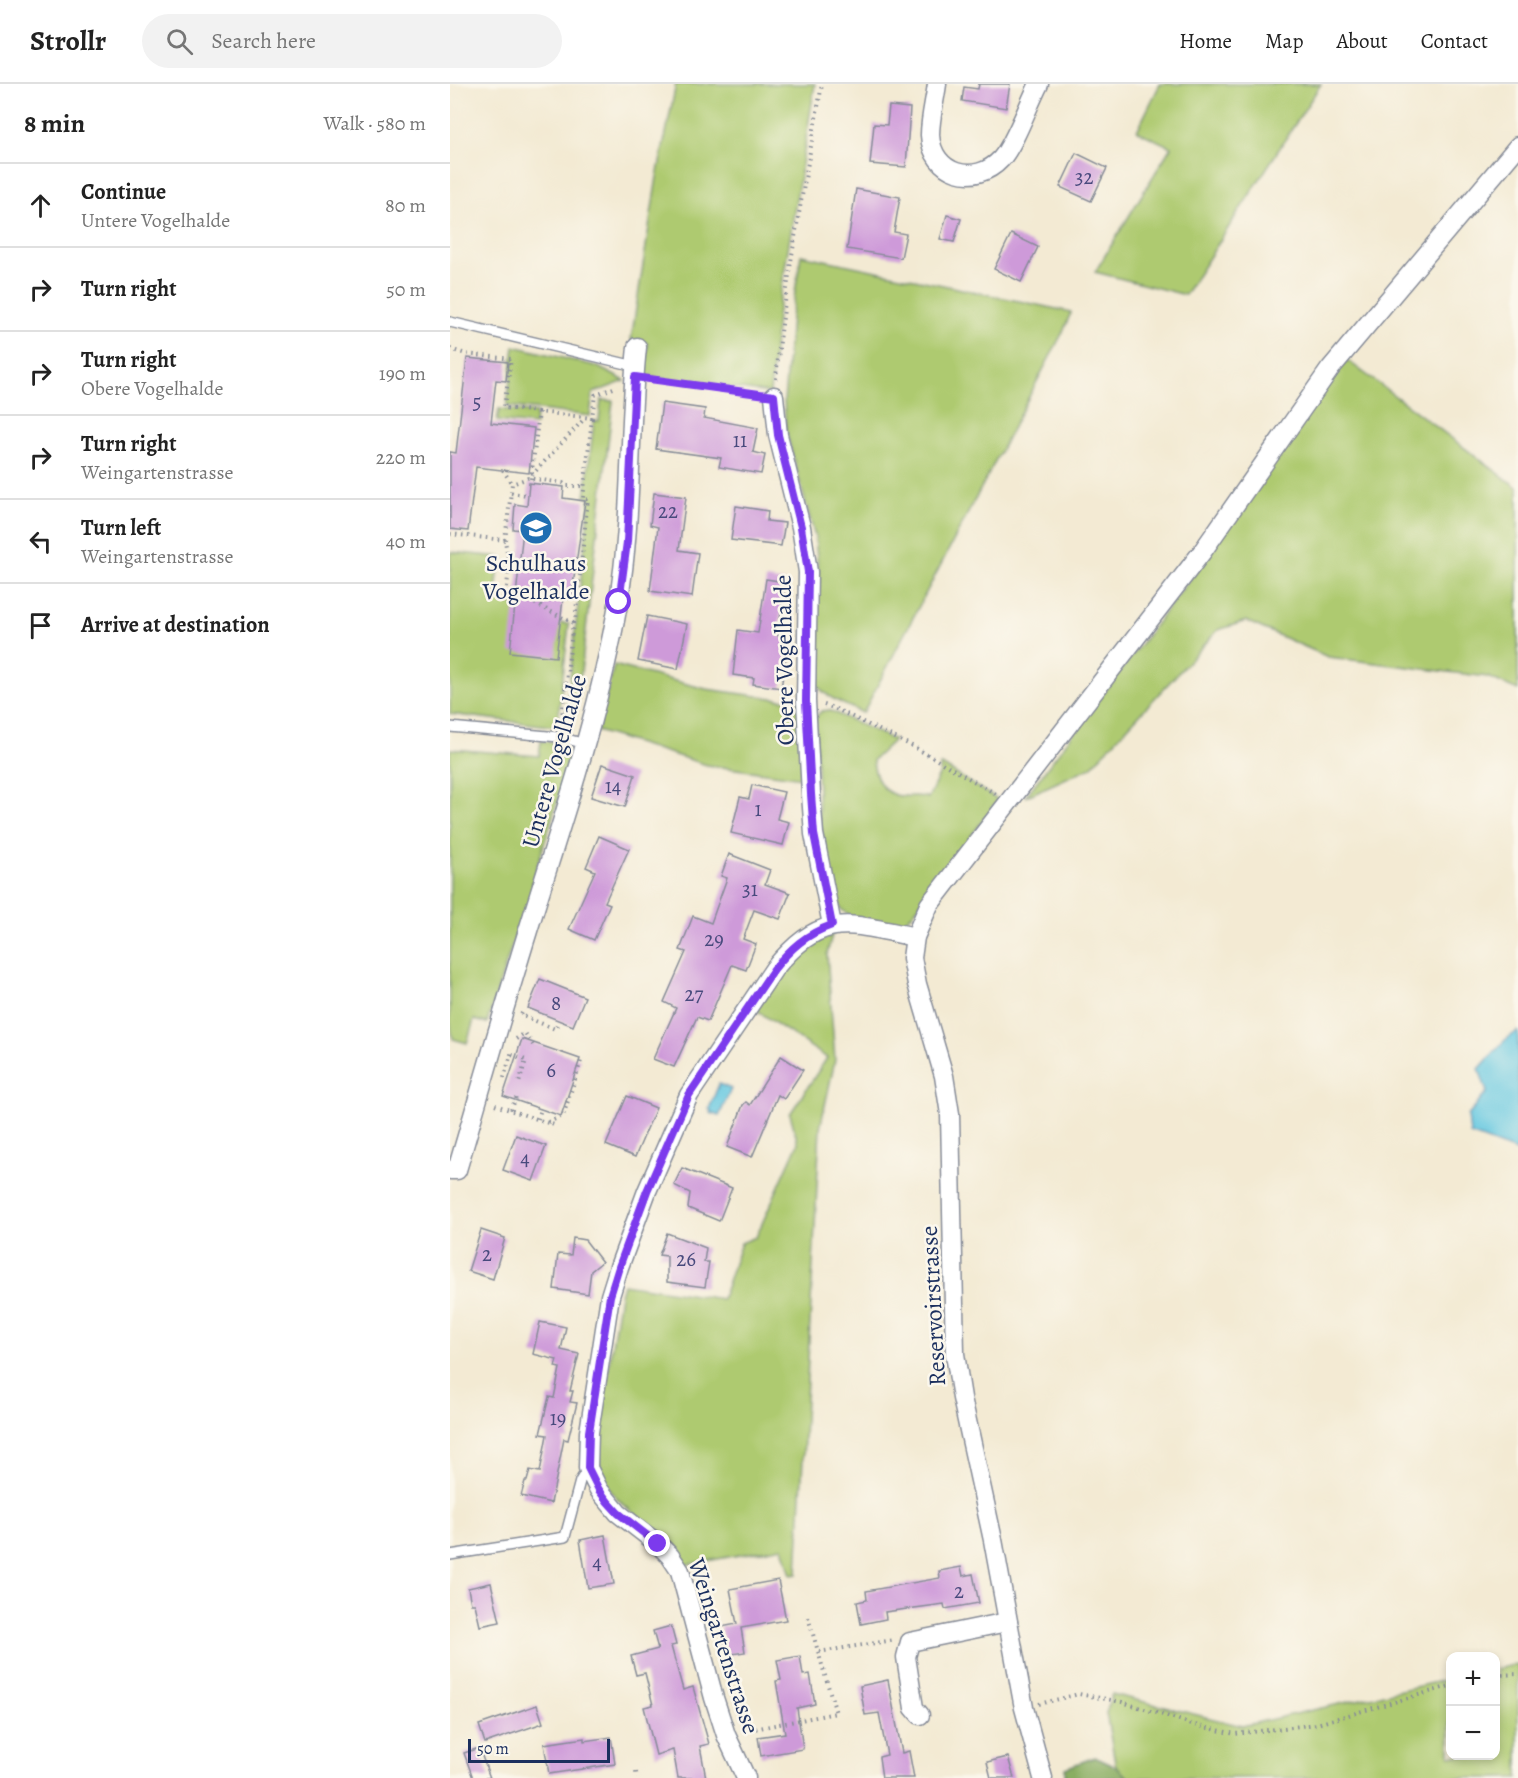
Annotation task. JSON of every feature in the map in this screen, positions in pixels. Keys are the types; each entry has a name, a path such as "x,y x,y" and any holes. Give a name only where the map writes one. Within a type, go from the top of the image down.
{"street":[{"path":"938,84 930,135 933,147 945,166 960,174 975,175 987,171 1005,154 1039,84"},
{"path":"588,1468 589,1432 610,1296 647,1191 689,1095 774,969 801,940 832,925 863,926 915,937 929,905 1202,552 1330,369 1518,146"},
{"name":"Untere Vogelhalde","path":"450,1170 457,1170 513,977 586,744 606,666 619,602 627,542 637,347"},
{"name":"Obere Vogelhalde","path":"774,396 778,435 801,527 808,572 806,701 814,834 832,925"},
{"name":"Reservoirstrasse","path":"915,937 912,958 917,984 944,1076 950,1114 955,1353 1024,1708 1042,1778"},
{"name":"Weingartenstrasse","path":"588,1468 608,1502 618,1513 658,1544 680,1571 714,1698 726,1735 746,1778"},
{"path":"920,1715 914,1708 910,1688 906,1657 909,1642 1007,1622"}],"lane":[{"path":"450,322 635,371"},
{"path":"450,727 559,737 586,744"},
{"path":"450,1555 565,1537 580,1481 588,1468"}],"path":[{"path":"559,737 575,621 588,499 583,499 595,395 627,383 635,371 774,396 791,258 822,84"},
{"path":"450,349 466,354 511,359 504,408 592,418"},
{"path":"532,477 539,412"},
{"path":"512,484 532,477 585,418"},
{"path":"503,470 512,484 505,540 509,566 506,598 530,601 573,623"},
{"path":"532,477 563,483 567,486 585,486"},
{"path":"511,493 528,495"},
{"path":"450,534 505,540"},
{"path":"806,701 834,708 916,748 988,788 1009,803"},
{"path":"524,1009 521,1015 555,1029 559,1021"},
{"path":"516,1037 525,1033 533,1045"},
{"path":"512,1055 526,1060 519,1083"},
{"path":"548,1122 563,1116 582,1061"},
{"path":"511,1110 516,1098"},
{"path":"493,1104 557,1126"},
{"path":"538,1119 541,1109"},
{"path":"726,1735 836,1713 808,1617"},
{"path":"819,1652 891,1639 909,1642"},
{"path":"1500,1675 1518,1674"},
{"path":"1024,1708 1079,1694 1122,1702 1195,1725 1234,1734 1317,1724 1446,1687"},
{"path":"636,1772 637,1778"}],"green space":[{"path":"676,84 815,84 777,317 770,393 643,376 648,344 631,340 657,177"},
{"path":"1160,84 1321,84 1185,295 1095,272 1171,147 1137,131"},
{"path":"801,255 1071,312 1064,330 863,713 831,698 816,684 818,568 815,537 786,431 784,401 791,317"},
{"path":"514,346 596,366 625,381 593,393 590,416 507,406"},
{"path":"1347,360 1518,488 1518,690 1488,677 1328,657 1246,621 1218,630 1091,767 1025,797 1196,571 1289,436"},
{"path":"601,400 613,401 576,714 566,713 590,497 585,497 594,421 599,421"},
{"path":"499,409 536,413 535,425 497,421"},
{"path":"450,552 500,557 495,601 523,605 522,618 569,624 557,727 450,714"},
{"path":"614,665 706,689 801,702 802,778 707,765 597,731"},
{"path":"829,710 894,740 873,760 879,781 890,793 899,796 928,798 940,773 940,765 942,765 998,800 917,908 908,919 897,925 852,917 841,909 834,897 819,816 815,717 822,711"},
{"path":"541,741 557,743 564,747 570,761 532,883 536,885 525,921 519,924 487,1023 474,1020 467,1043 453,1039 450,1021 450,749 539,756"},
{"path":"832,935 827,954 835,1060 820,1128 797,1574 791,1575 783,1547 685,1565 668,1542 613,1494 600,1467 596,1448 620,1295 623,1284 722,1299 741,1243 756,1237 798,1143 790,1114 827,1058 756,1010 780,976 797,957 818,941"},
{"path":"1518,1664 1518,1778 1129,1778 1116,1767 1106,1713 1112,1694 1242,1726 1446,1680 1446,1760 1500,1760 1500,1668"},
{"path":"1095,1757 1116,1767 1129,1778 1065,1778 1065,1768"}],"water":[{"path":"1518,1031 1518,1152 1470,1134 1468,1116 1487,1092 1479,1069 1504,1041"},
{"path":"719,1084 731,1089 719,1116 710,1113 709,1109"}],"building":[{"path":"979,84 1010,84 1006,108 962,101 964,87 978,89"},
{"path":"889,106 910,108 906,167 870,164 874,124 887,125"},
{"path":"1076,153 1107,168 1091,201 1060,187"},
{"path":"856,189 900,197 894,232 906,234 901,258 847,249"},
{"path":"947,215 961,219 954,242 940,239"},
{"path":"1011,234 1038,247 1021,282 994,269"},
{"path":"467,358 508,362 506,381 496,380 491,423 534,428 529,473 476,467 468,531 450,529 450,452 456,453"},
{"path":"662,403 705,409 704,418 758,428 753,452 765,455 761,474 719,467 721,458 656,449"},
{"path":"529,483 564,487 563,498 585,501 571,599 563,599 556,657 510,652 523,530 513,529 515,504 527,506"},
{"path":"654,493 686,497 679,550 698,553 692,597 650,591 658,527 650,525"},
{"path":"736,506 768,511 767,521 785,523 781,546 731,540"},
{"path":"766,579 785,582 778,636 789,638 781,688 753,684 754,678 733,675 738,630 758,633"},
{"path":"647,616 687,624 678,669 638,661"},
{"path":"602,764 635,775 625,807 591,797"},
{"path":"752,785 784,792 777,819 789,822 783,845 731,833 740,797 749,799"},
{"path":"599,836 629,849 605,902 610,904 594,940 569,929 595,871 586,867"},
{"path":"729,854 770,870 765,884 790,893 780,919 754,910 743,939 756,944 746,970 732,965 708,1021 697,1017 674,1067 653,1059 676,1008 664,1002 686,952 680,950 693,916 711,923 727,878 721,876"},
{"path":"540,979 585,997 573,1026 528,1008"},
{"path":"522,1039 580,1059 561,1116 503,1096"},
{"path":"781,1056 803,1070 784,1099 778,1095 752,1157 727,1147 743,1105 746,1102 750,1105"},
{"path":"627,1096 656,1108 635,1157 606,1145"},
{"path":"516,1135 546,1146 533,1181 503,1170"},
{"path":"682,1168 732,1188 719,1221 688,1208 690,1193 674,1185"},
{"path":"481,1230 505,1238 493,1279 468,1271"},
{"path":"667,1233 706,1248 704,1262 709,1262 705,1287 667,1282 667,1256 659,1255"},
{"path":"573,1238 585,1240 602,1262 591,1271 588,1294 554,1289 558,1254 571,1255"},
{"path":"540,1322 566,1327 561,1350 579,1354 570,1391 573,1391 570,1402 577,1403 568,1440 564,1439 551,1503 521,1496 530,1470 540,1472 547,1435 540,1434 549,1397 554,1398 560,1368 555,1367 557,1360 533,1354"},
{"path":"605,1535 614,1584 588,1588 580,1540"},
{"path":"961,1567 963,1576 973,1574 979,1603 945,1609 944,1604 885,1612 886,1619 861,1624 857,1602 867,1600 866,1591 940,1578 939,1571"},
{"path":"778,1580 786,1620 741,1628 745,1652 726,1655 721,1627 737,1624 730,1589"},
{"path":"491,1583 500,1622 480,1626 475,1604 471,1604 468,1588"},
{"path":"671,1626 676,1645 671,1646 683,1690 693,1687 709,1744 700,1746 706,1778 678,1778 673,1750 656,1755 644,1707 653,1705 645,1673 636,1675 631,1656 658,1649 653,1631"},
{"path":"800,1656 803,1675 810,1674 815,1704 797,1708 803,1749 761,1756 758,1737 785,1733 776,1681 781,1680 777,1660"},
{"path":"888,1680 902,1753 909,1751 914,1778 882,1778 879,1757 887,1755 879,1713 865,1715 860,1686"},
{"path":"537,1705 543,1723 485,1743 479,1725"},
{"path":"611,1737 615,1764 549,1774 544,1744 584,1738 584,1741"},
{"path":"479,1748 490,1778 473,1778 464,1753"},
{"path":"1008,1757 1014,1778 991,1778 987,1762"}],"place":[{"name":"Schulhaus Vogelhalde","path":"536,528"}],"route":[{"path":"619,602 627,542 635,377 774,396 778,435 801,527 808,572 806,701 811,794 814,834 832,925 801,940 774,969 689,1095 647,1191 610,1296 589,1432 588,1468 599,1490 618,1513 658,1544"}]}
